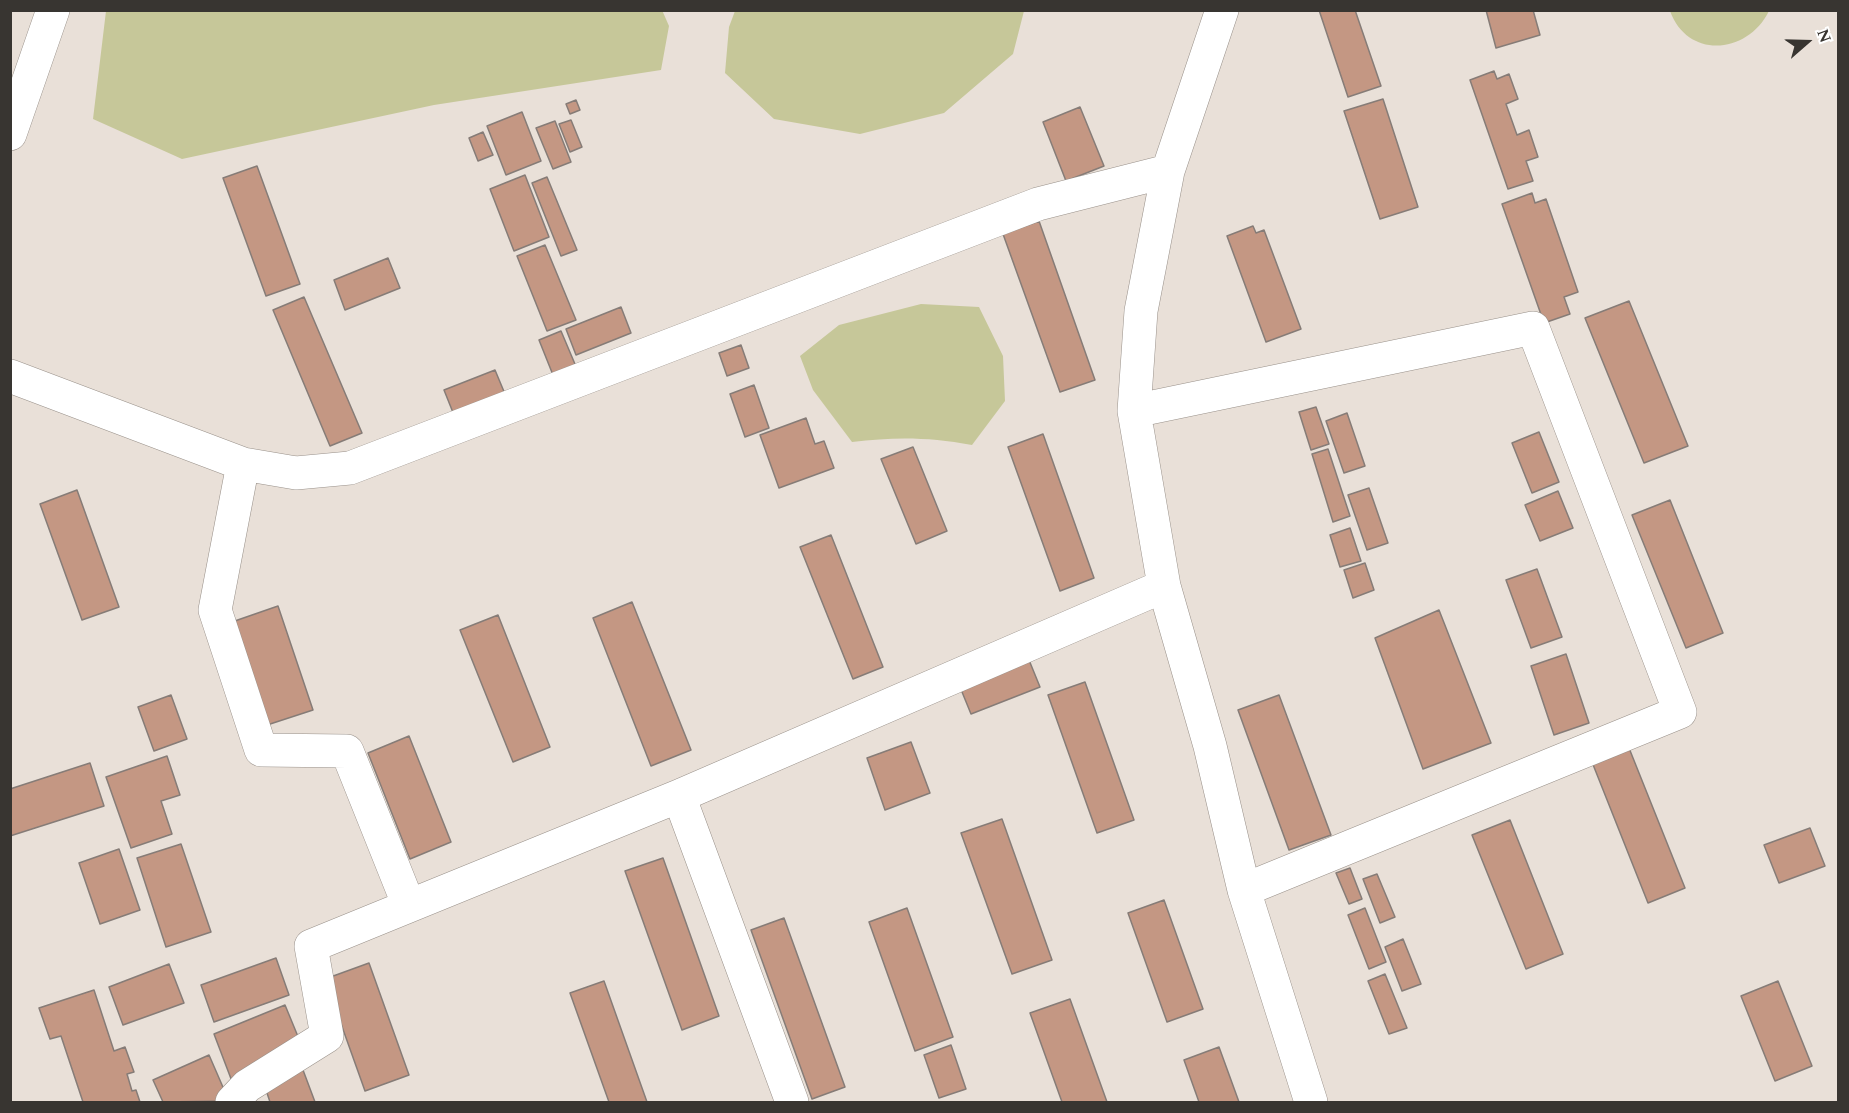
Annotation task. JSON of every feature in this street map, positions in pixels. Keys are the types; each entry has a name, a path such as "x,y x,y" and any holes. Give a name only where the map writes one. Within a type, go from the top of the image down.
{"street":[{"path":"10,134 53,10"},
{"path":"1222,10 1168,171 1141,311 1134,411 1164,586 1210,746 1244,890 1311,1102"},
{"path":"10,376 243,464 296,473 350,468 1038,204 1168,171"},
{"path":"1134,411 1533,328 1680,712 1244,890"},
{"path":"243,464 215,610 261,750 347,751 409,906"},
{"path":"232,1102 247,1086 327,1036 311,946 679,796 1164,586"},
{"path":"679,796 792,1102"}],"shaded area":[{"path":"662,10 669,26 661,70 434,105 182,159 93,119 106,11"},
{"path":"735,10 1024,11 1013,54 944,113 860,134 774,119 725,73 729,27"},
{"path":"1670,11 1769,11 1747,36 1733,43 1718,46 1704,44 1690,38 1679,27"},
{"path":"921,304 979,307 1003,356 1005,401 972,445 941,440 912,439 852,442 813,390 800,356 839,325"}],"building":[{"path":"1319,10 1355,10 1381,86 1348,97"},
{"path":"1486,10 1533,10 1540,35 1496,48"},
{"path":"1494,71 1497,79 1509,74 1518,99 1506,104 1517,135 1529,130 1538,157 1526,161 1533,181 1508,189 1470,80"},
{"path":"1383,99 1418,207 1380,219 1344,111"},
{"path":"576,100 580,110 570,114 566,104"},
{"path":"1080,107 1104,166 1066,181 1043,122"},
{"path":"522,112 541,161 506,175 487,126"},
{"path":"571,120 582,147 570,152 559,124"},
{"path":"555,121 571,162 553,169 536,128"},
{"path":"483,132 493,155 478,161 469,138"},
{"path":"257,166 300,284 266,296 223,178"},
{"path":"525,175 549,237 514,251 490,189"},
{"path":"547,177 577,250 561,256 532,183"},
{"path":"1532,193 1535,203 1546,199 1578,292 1564,297 1570,314 1544,323 1502,204"},
{"path":"1039,221 1095,380 1060,392 1003,234"},
{"path":"1253,226 1256,233 1264,230 1301,329 1266,342 1227,236"},
{"path":"545,245 576,320 547,331 517,256"},
{"path":"388,258 400,288 345,310 334,280"},
{"path":"304,297 362,433 330,446 273,310"},
{"path":"1629,301 1688,446 1644,463 1585,318"},
{"path":"621,307 631,333 576,355 566,329"},
{"path":"561,331 580,376 557,385 539,340"},
{"path":"741,345 749,368 727,376 719,353"},
{"path":"495,370 505,394 454,415 444,390"},
{"path":"754,385 769,428 745,437 730,394"},
{"path":"1316,407 1329,444 1311,450 1299,412"},
{"path":"1347,413 1365,466 1344,473 1326,421"},
{"path":"806,418 815,444 824,441 834,468 779,488 760,435"},
{"path":"1539,432 1559,482 1532,493 1512,443"},
{"path":"1043,434 1094,578 1060,591 1008,447"},
{"path":"913,447 947,531 916,544 881,459"},
{"path":"1328,449 1350,516 1333,522 1312,454"},
{"path":"1369,488 1388,543 1367,550 1348,495"},
{"path":"77,490 119,607 82,620 40,504"},
{"path":"1558,491 1573,528 1540,541 1525,505"},
{"path":"1670,500 1723,633 1686,648 1632,515"},
{"path":"1350,528 1361,561 1340,567 1330,535"},
{"path":"831,535 883,667 853,679 800,547"},
{"path":"1365,563 1374,590 1353,598 1344,570"},
{"path":"1537,569 1562,637 1531,648 1506,580"},
{"path":"632,602 691,750 651,766 593,618"},
{"path":"278,606 313,710 264,726 229,623"},
{"path":"1439,610 1491,743 1423,769 1375,638"},
{"path":"498,615 550,747 513,762 460,630"},
{"path":"1566,654 1589,723 1554,735 1531,666"},
{"path":"1029,660 1040,687 971,714 960,687"},
{"path":"1085,682 1134,820 1097,833 1048,695"},
{"path":"171,695 187,739 154,751 138,707"},
{"path":"1279,695 1331,835 1289,850 1238,710"},
{"path":"409,736 451,842 410,859 368,753"},
{"path":"911,742 930,793 885,810 867,758"},
{"path":"1629,748 1685,888 1648,903 1592,762"},
{"path":"167,756 180,795 161,801 172,834 131,848 106,777"},
{"path":"90,763 104,806 10,836 10,789"},
{"path":"1002,819 1052,960 1012,974 961,833"},
{"path":"1510,820 1563,954 1526,969 1472,835"},
{"path":"1810,828 1825,866 1779,883 1764,845"},
{"path":"181,844 211,932 166,947 137,858"},
{"path":"119,849 140,910 100,924 79,863"},
{"path":"663,858 719,1016 682,1030 625,871"},
{"path":"1350,868 1362,899 1349,904 1336,873"},
{"path":"1377,874 1395,917 1380,923 1363,879"},
{"path":"1164,900 1203,1009 1167,1022 1128,913"},
{"path":"907,908 953,1037 915,1051 869,922"},
{"path":"1365,908 1386,962 1369,969 1348,915"},
{"path":"784,918 845,1087 812,1099 751,930"},
{"path":"1403,939 1421,984 1402,991 1385,947"},
{"path":"276,958 289,995 214,1022 201,985"},
{"path":"369,963 409,1075 365,1091 325,979"},
{"path":"169,964 184,1003 123,1025 109,987"},
{"path":"1385,974 1407,1028 1389,1034 1368,981"},
{"path":"604,981 647,1102 609,1102 570,993"},
{"path":"1778,981 1812,1066 1775,1081 1741,996"},
{"path":"94,990 114,1051 125,1047 134,1072 127,1074 132,1091 136,1090 140,1102 83,1102 61,1036 50,1039 39,1008"},
{"path":"1070,999 1107,1102 1062,1102 1030,1013"},
{"path":"285,1005 299,1039 233,1084 214,1034"},
{"path":"951,1045 966,1089 939,1098 924,1055"},
{"path":"1219,1047 1239,1102 1199,1102 1184,1060"},
{"path":"209,1055 229,1101 163,1102 153,1080"},
{"path":"303,1070 315,1102 270,1102 264,1084"}]}
